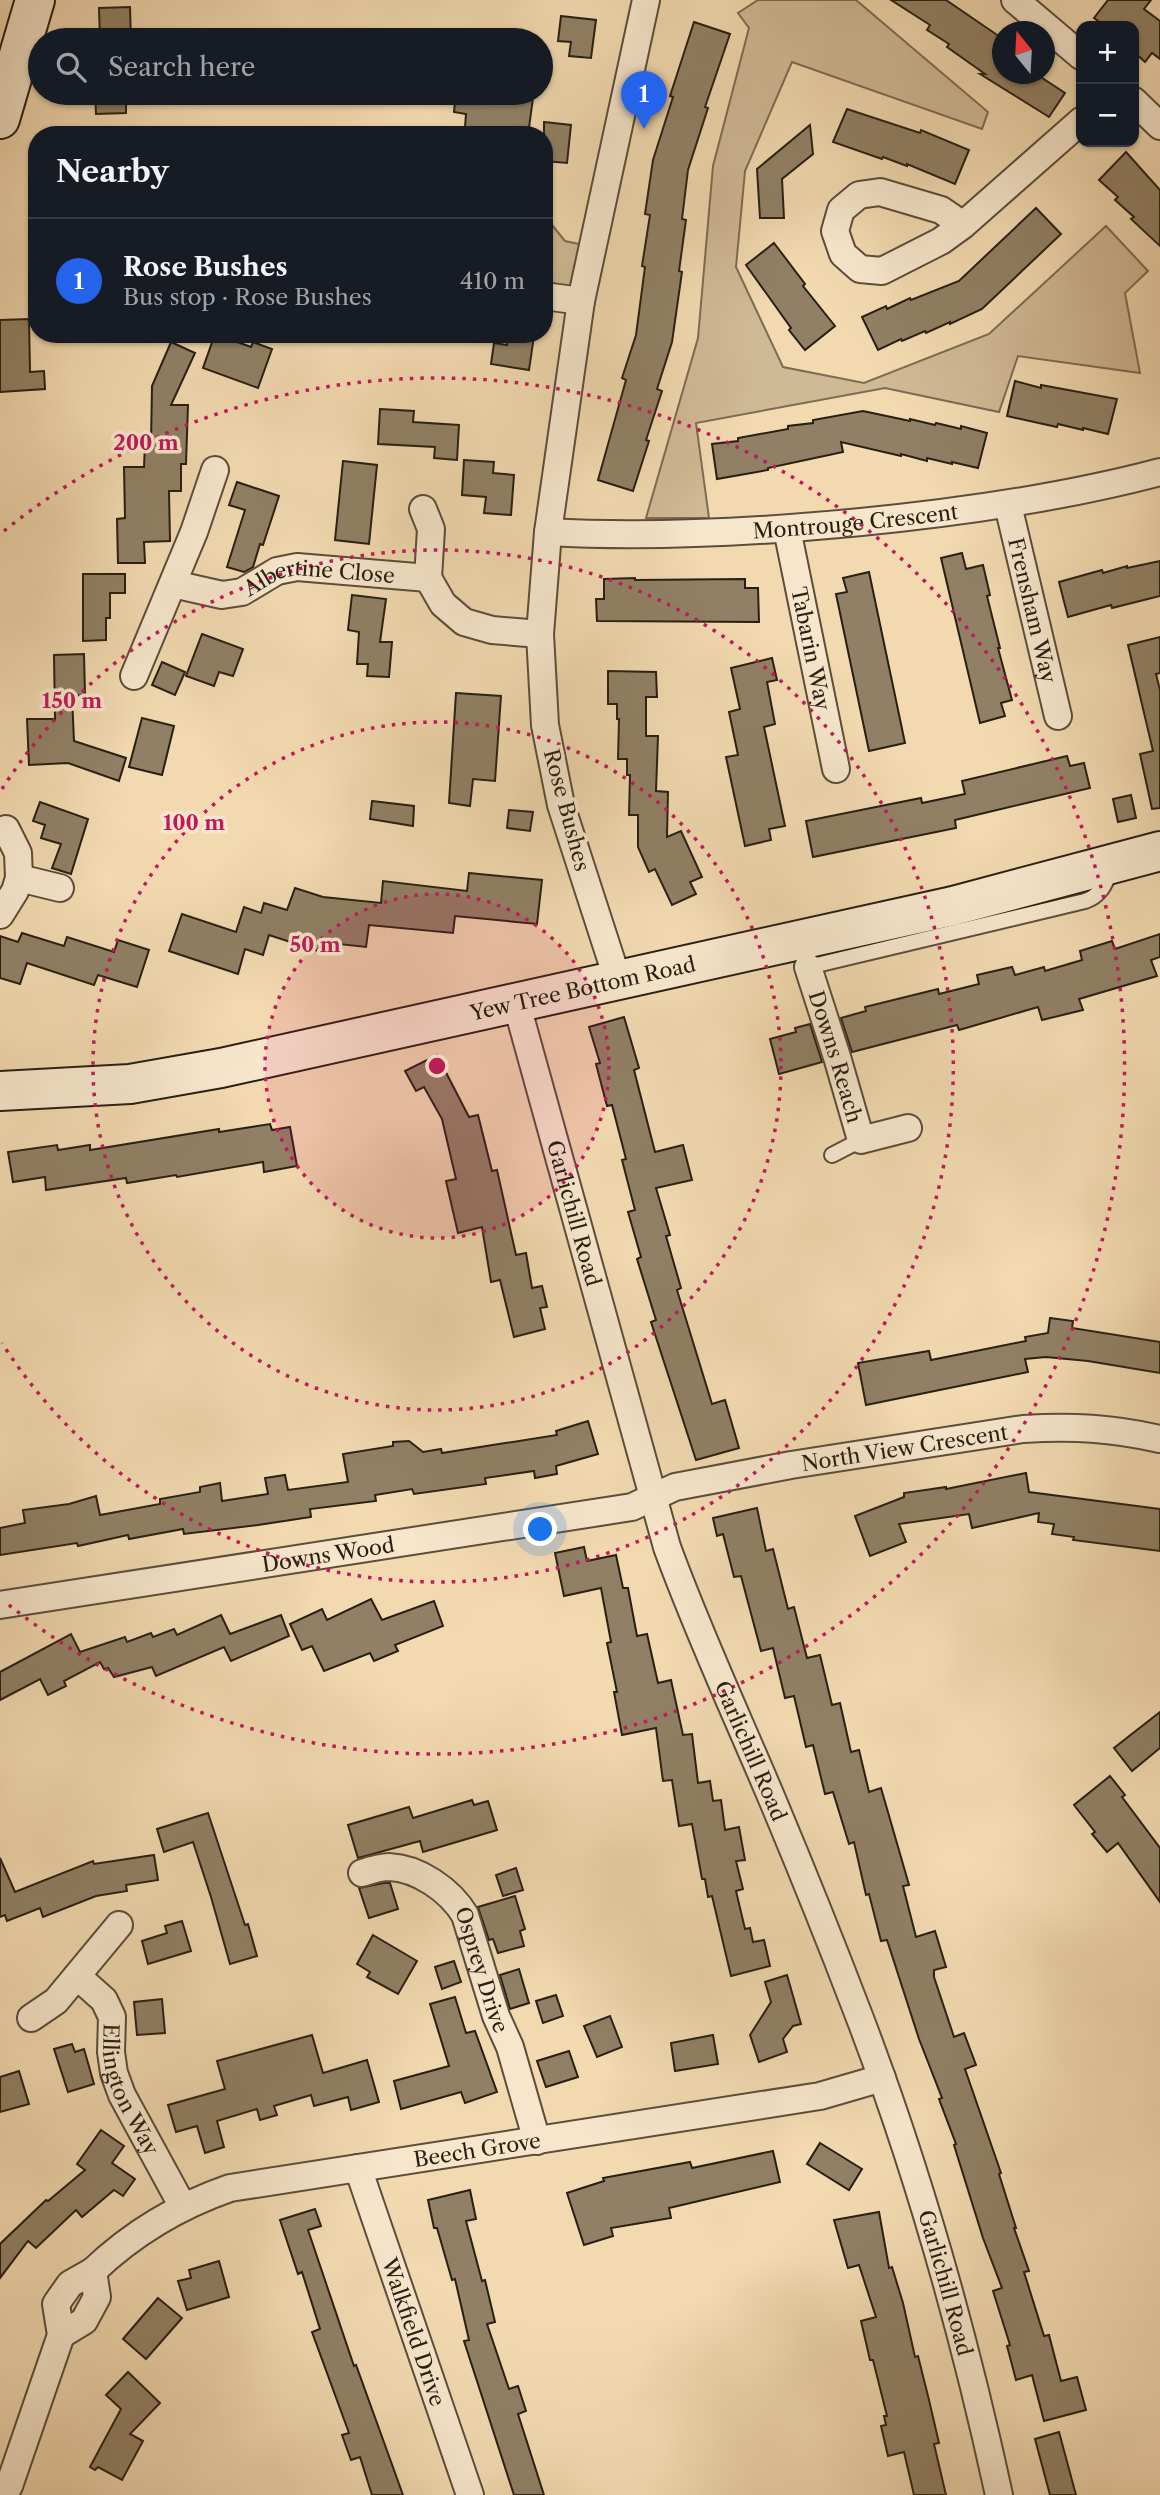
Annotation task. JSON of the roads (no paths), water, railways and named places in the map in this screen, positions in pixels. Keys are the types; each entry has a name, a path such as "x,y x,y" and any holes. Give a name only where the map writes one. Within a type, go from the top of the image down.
{"main road":[{"path":"0,119 35,0"},
{"name":"Yew Tree Bottom Road","path":"0,1091 118,1085 170,1077 618,981 800,955 953,906 1160,850"}],"street":[{"name":"Rose Bushes","path":"618,981 561,805 545,725 540,634 548,532 581,301 646,0"},
{"path":"1015,0 1076,52"},
{"path":"1139,106 1160,126"},
{"path":"963,225 1076,125"},
{"path":"553,297 581,301"},
{"path":"134,676 194,531 215,470"},
{"name":"Montrouge Crescent","path":"548,532 666,535 787,529 942,514 1007,505 1160,472"},
{"name":"Frensham Way","path":"1007,505 1058,716"},
{"path":"423,509 430,529 428,578 443,604 464,622 492,630 540,634"},
{"name":"Tabarin Way","path":"787,529 836,769"},
{"name":"Albertine Close","path":"173,584 222,595 242,592 277,571 297,567 428,578"},
{"path":"0,915 15,891 19,877 18,853 6,828"},
{"path":"19,877 61,888"},
{"name":"Downs Reach","path":"800,955 837,1057 860,1140 908,1128"},
{"name":"Garlichill Road","path":"516,1002 667,1547 688,1605 776,1809 882,2078 922,2198 957,2319 999,2495"},
{"name":"North View Crescent","path":"653,1496 675,1487 739,1475 1023,1429 1060,1426 1117,1429 1160,1438"},
{"name":"Downs Wood","path":"0,1605 632,1507 653,1496"},
{"name":"Osprey Drive","path":"362,1873 386,1867 407,1869 456,1900 465,1915 496,2016 510,2047 537,2141"},
{"path":"31,2018 56,2001 119,1924"},
{"name":"Ellington Way","path":"77,1976 104,2000 112,2017 111,2052 114,2073 122,2095 183,2207"},
{"name":"Beech Grove","path":"9,2486 61,2335 56,2304 70,2284 93,2271 117,2248 183,2207 230,2188 820,2096 882,2078"},
{"name":"Walkfield Drive","path":"358,2168 470,2495"}],"lane":[{"path":"832,1156 860,1140"}],"place":[{"name":"Rose Bushes","path":"644,129"}]}
